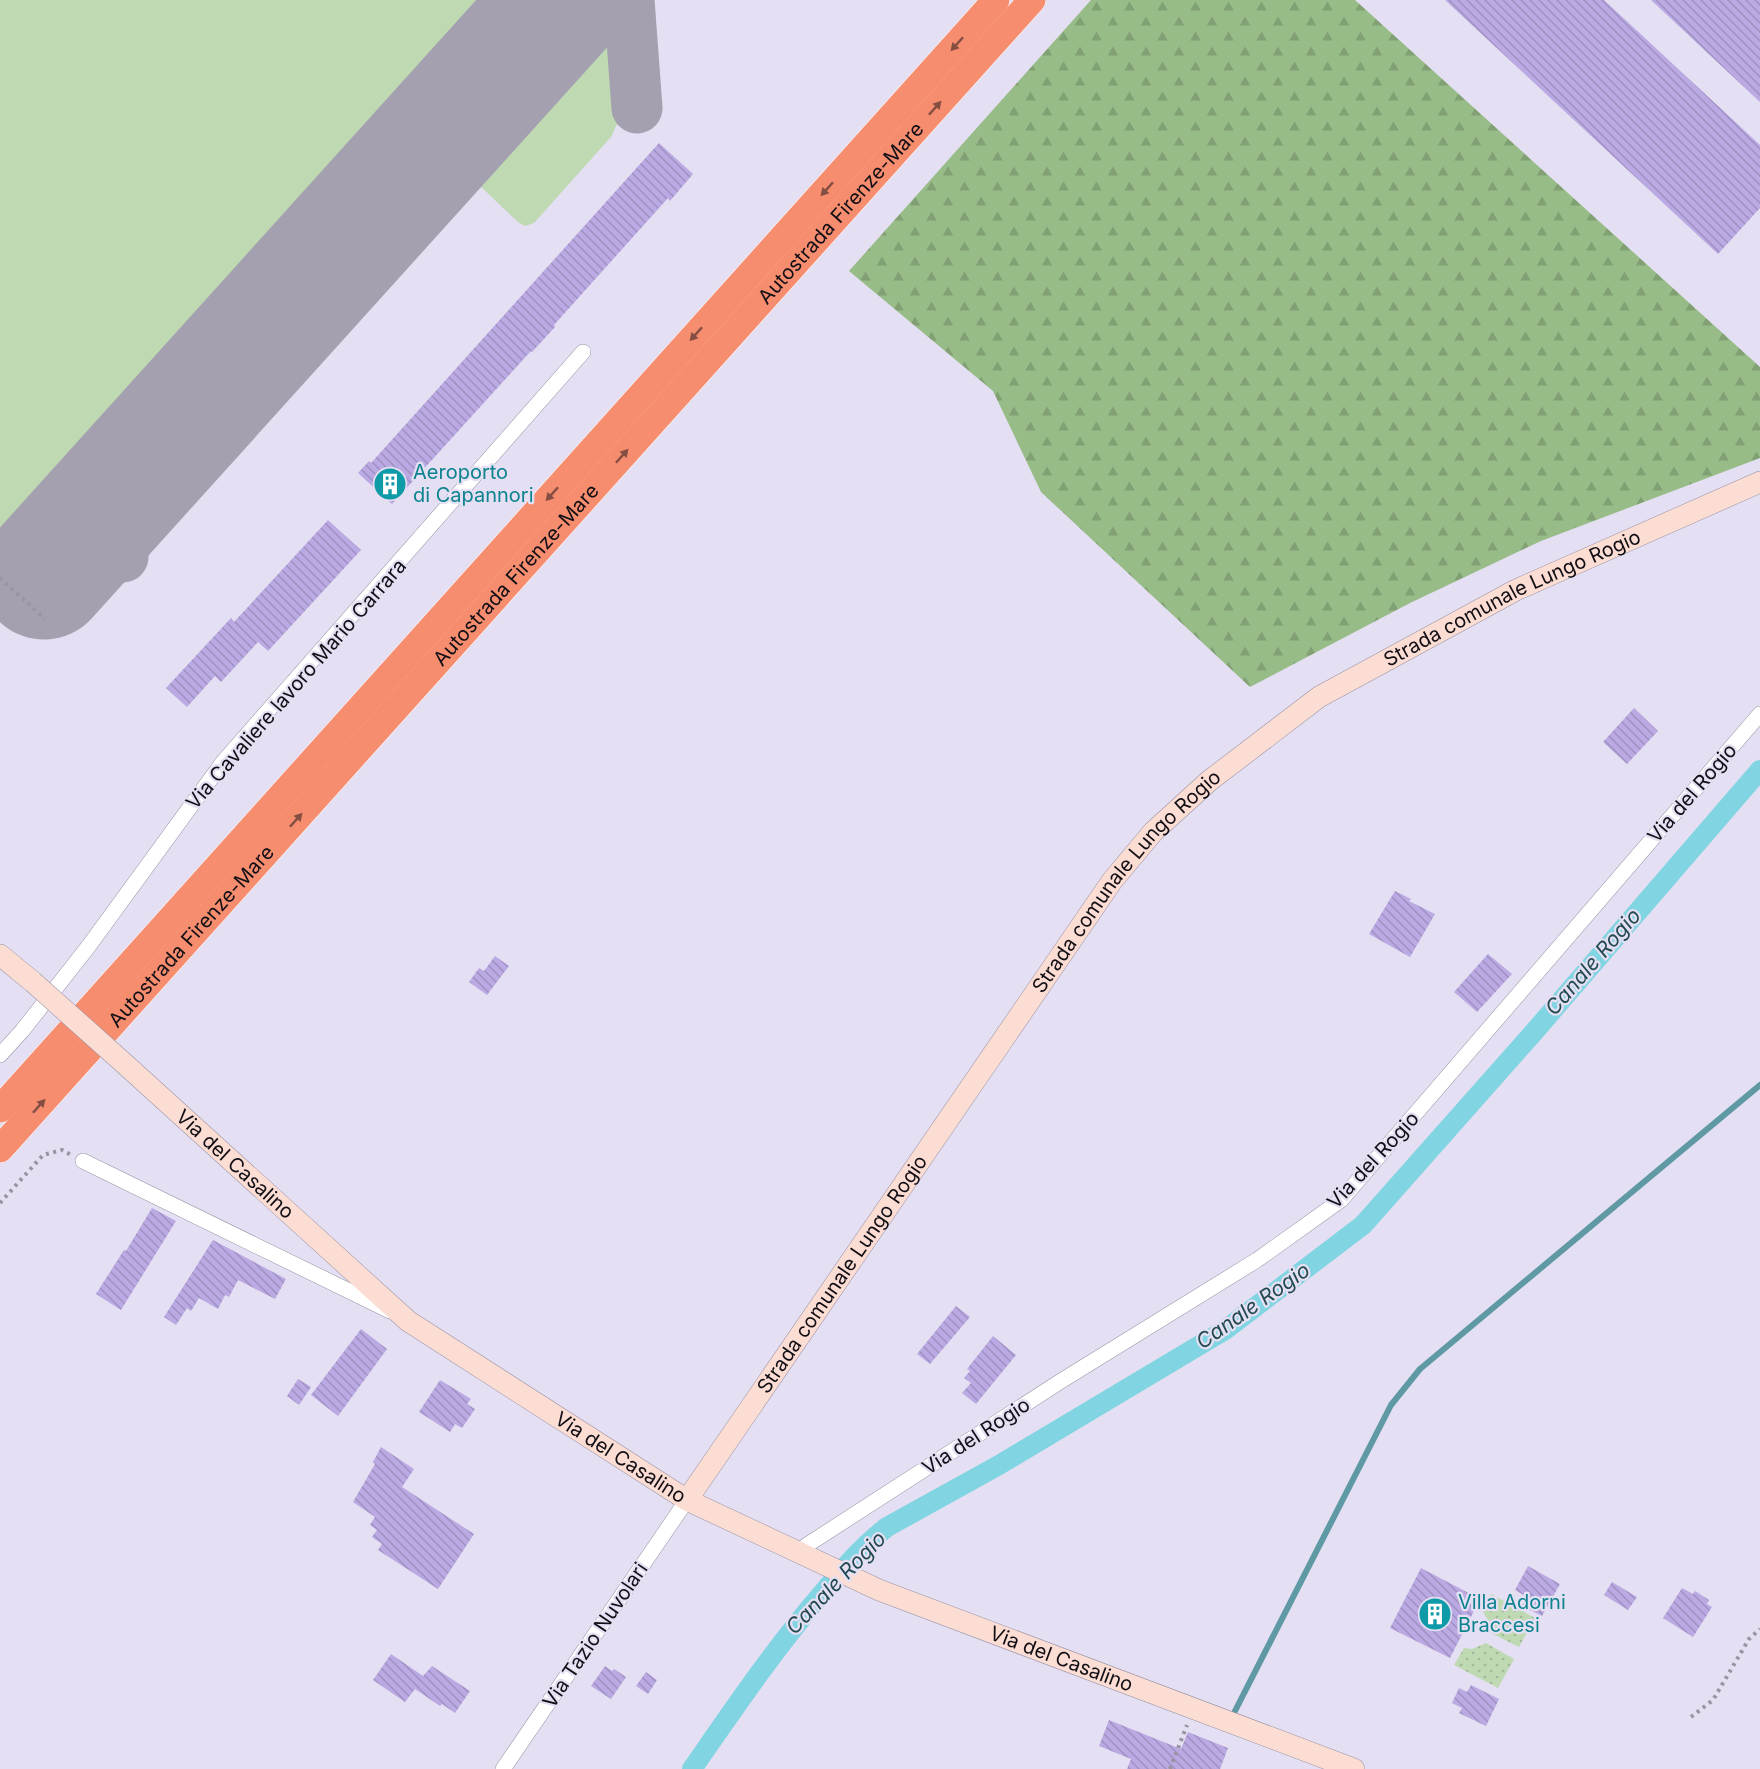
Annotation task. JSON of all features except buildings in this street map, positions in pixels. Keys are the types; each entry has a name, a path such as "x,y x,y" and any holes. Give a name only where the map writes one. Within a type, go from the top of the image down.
{"highway":[{"name":"Autostrada Firenze-Mare","path":"0,1109 996,0"},
{"name":"Autostrada Firenze-Mare","path":"0,1149 1032,0"}],"street":[{"name":"Via Cavaliere lavoro Mario Carrara","path":"0,1055 22,1031 88,947 214,773 583,352"},
{"name":"Strada comunale Lungo Rogio","path":"687,1500 1112,881 1153,832 1209,781 1319,697 1516,590 1760,482"},
{"name":"Via del Rogio","path":"798,1553 1061,1381 1257,1260 1341,1200 1760,714"},
{"name":"Via del Casalino","path":"0,955 127,1066 408,1321 687,1500 854,1579 1354,1769"},
{"path":"83,1161 408,1321"},
{"name":"Via Tazio Nuvolari","path":"503,1769 687,1500"}],"path":[{"path":"0,578 45,619"},
{"path":"0,1203 43,1155 62,1150 83,1161"},
{"path":"1691,1717 1713,1700 1749,1639 1760,1629"},
{"path":"1170,1769 1194,1708"}],"green space":[{"path":"0,0 516,0 9,564 0,555"},
{"path":"603,0 611,0 615,6 619,120 611,137 534,223 525,226 455,162 595,5"},
{"path":"1091,0 1355,0 1760,367 1760,458 1541,541 1410,603 1250,687 1041,492 993,391 849,271"},
{"path":"1491,1594 1535,1618 1519,1647 1491,1633 1483,1612"},
{"path":"1486,1643 1514,1659 1498,1688 1454,1665 1464,1648 1472,1649"}],"waterway":[{"name":"Canale Rogio","path":"692,1769 786,1638 844,1568 887,1527 999,1465 1225,1330 1363,1225 1534,1032 1760,770"},
{"path":"1235,1711 1391,1405 1420,1369 1760,1085"}],"taxiway":[{"path":"629,0 637,108"},
{"path":"89,525 123,557"}],"runway":[{"path":"44,575 563,0"}],"place":[{"name":"Aeroporto di Capannori","path":"390,484"},
{"name":"Villa Adorni Braccesi","path":"1435,1614"}]}
